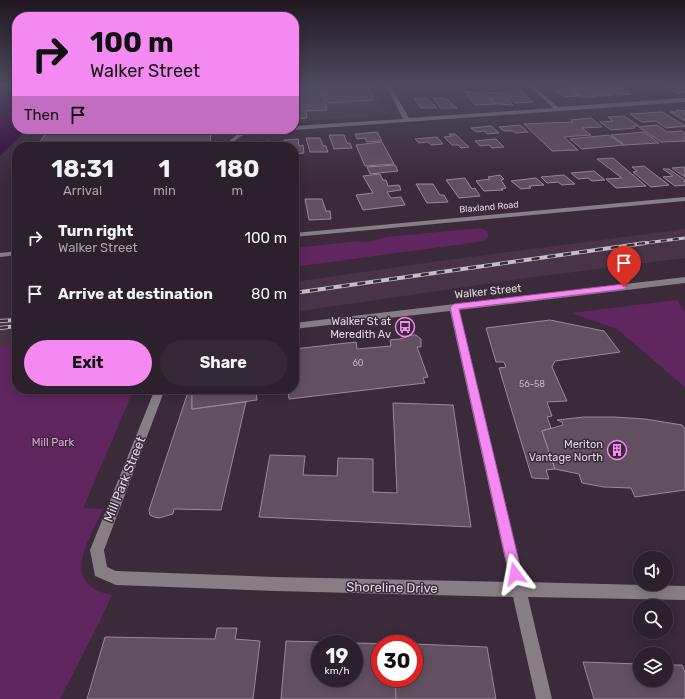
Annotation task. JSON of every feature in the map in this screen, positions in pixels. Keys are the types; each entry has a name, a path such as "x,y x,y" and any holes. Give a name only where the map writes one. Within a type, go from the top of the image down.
{"street":[{"path":"299,128 439,118"},
{"name":"Blaxland Road","path":"299,235 685,199"},
{"path":"0,256 12,254"},
{"name":"Walker Street","path":"299,325 685,280"},
{"path":"454,307 544,699"},
{"name":"Mill Park Street","path":"100,571 97,550 106,523 158,394"},
{"name":"Shoreline Drive","path":"100,571 116,578 275,584 685,594"}],"shaded area":[{"path":"0,118 12,118 12,134 23,134 15,142 12,142 12,144 0,156"},
{"path":"299,118 356,118 299,122"},
{"path":"685,229 685,258 527,278 299,311 299,281 432,262"},
{"path":"12,317 12,347 0,348 0,318"}],"green space":[{"path":"480,228 487,231 488,237 485,240 478,242 299,266 299,247 357,241 369,242 386,237"},
{"path":"677,300 685,312 685,387 617,329 571,313"},
{"name":"Mill Park","path":"12,346 12,394 132,394 83,508 103,509 85,547 82,560 82,572 86,582 96,590 112,595 60,699 0,699 0,347"}],"building":[{"path":"591,118 602,127 582,128 591,135 564,137 578,150 552,151 524,124 573,122 571,120"},
{"path":"609,118 626,118 639,126 633,126 635,128 611,130 600,122 613,121"},
{"path":"635,118 671,118 685,126 666,128 656,121 642,122"},
{"path":"520,125 528,132 516,133 513,131 504,131 499,127"},
{"path":"657,125 667,132 682,131 685,133 685,141 661,142 639,127"},
{"path":"491,126 499,133 487,134 485,131 476,132 471,128"},
{"path":"377,132 382,141 367,142 365,138 357,139 355,134"},
{"path":"644,132 659,143 624,145 611,135"},
{"path":"45,134 211,134 210,142 40,142"},
{"path":"449,134 455,134 469,147 461,148 458,145 452,145 444,137 452,136"},
{"path":"329,135 344,135 347,143 350,143 352,148 334,149"},
{"path":"609,135 624,145 582,149 570,139"},
{"path":"437,137 443,144 431,145 428,142 419,143 415,139"},
{"path":"306,138 320,138 323,146 326,146 328,152 310,152"},
{"path":"298,139 298,142 284,142 284,140"},
{"path":"496,139 504,147 492,148 489,145 480,146 475,141"},
{"path":"382,142 394,164 365,166 356,145"},
{"path":"303,145 304,153 299,154 299,146"},
{"path":"613,158 646,186 616,188 606,179 622,178 597,159"},
{"path":"395,165 398,171 370,174 367,167"},
{"path":"644,166 669,185 651,187 633,172 637,171 632,167"},
{"path":"685,167 685,177 672,168"},
{"path":"663,169 669,169 685,180 685,185 675,186 663,177 673,176"},
{"path":"594,171 605,180 592,181 588,178 578,179 571,173"},
{"path":"380,174 383,180 386,180 388,186 399,185 401,190 387,192 391,198 401,197 405,205 363,210 356,195 373,193 363,176"},
{"path":"500,175 504,179 501,180 506,188 501,189 503,190 484,191 476,181 490,179 488,177"},
{"path":"564,175 575,184 562,185 558,182 547,183 541,177"},
{"path":"465,178 472,189 475,188 480,196 459,198 446,180"},
{"path":"536,178 544,185 529,186 531,188 521,189 511,181"},
{"path":"416,184 433,184 440,195 444,195 448,202 427,203"},
{"path":"305,199 322,199 326,211 330,211 331,219 309,220"},
{"path":"550,320 604,331 620,352 555,361 552,367 567,401 547,402 552,416 547,417 551,428 542,431 555,469 546,470 549,479 532,478 499,368 506,367 504,362 496,362 486,328"},
{"path":"416,335 421,339 421,347 417,347 428,377 423,378 425,383 289,399 288,394 299,394 299,348 356,342 357,349 391,346 390,340"},
{"path":"187,394 192,394 192,409 246,402 221,510 174,509 173,514 159,518 150,515 149,510"},
{"path":"192,394 256,394 257,400 192,409"},
{"path":"393,403 453,405 471,527 259,517 270,455 305,456 303,475 337,476 338,458 373,459 373,492 397,493"},
{"name":"Meriton Vantage North","path":"584,417 645,419 682,425 685,429 685,490 635,497 631,488 604,487 582,483 579,474 555,469 542,431 563,425 562,422 557,420"},
{"path":"217,628 237,628 235,639 260,641 253,699 87,699 105,637 215,639"},
{"path":"286,641 311,642 311,687 363,687 363,643 371,643 371,687 395,687 396,699 281,699"},
{"path":"423,644 487,647 496,699 396,699 395,687 423,687"},
{"path":"583,662 633,664 633,687 673,687 673,665 682,665 685,672 685,699 594,699"}],"railway":[{"path":"645,243 685,238"},
{"path":"299,292 645,243"},
{"path":"637,244 645,243"},
{"path":"0,321 12,320"},
{"path":"0,328 12,327"}],"place":[{"name":"Walker St at Meredith Av","path":"405,327"},
{"name":"Meriton Vantage North","path":"617,450"}],"route":[{"path":"515,574 454,307 624,287"}]}
